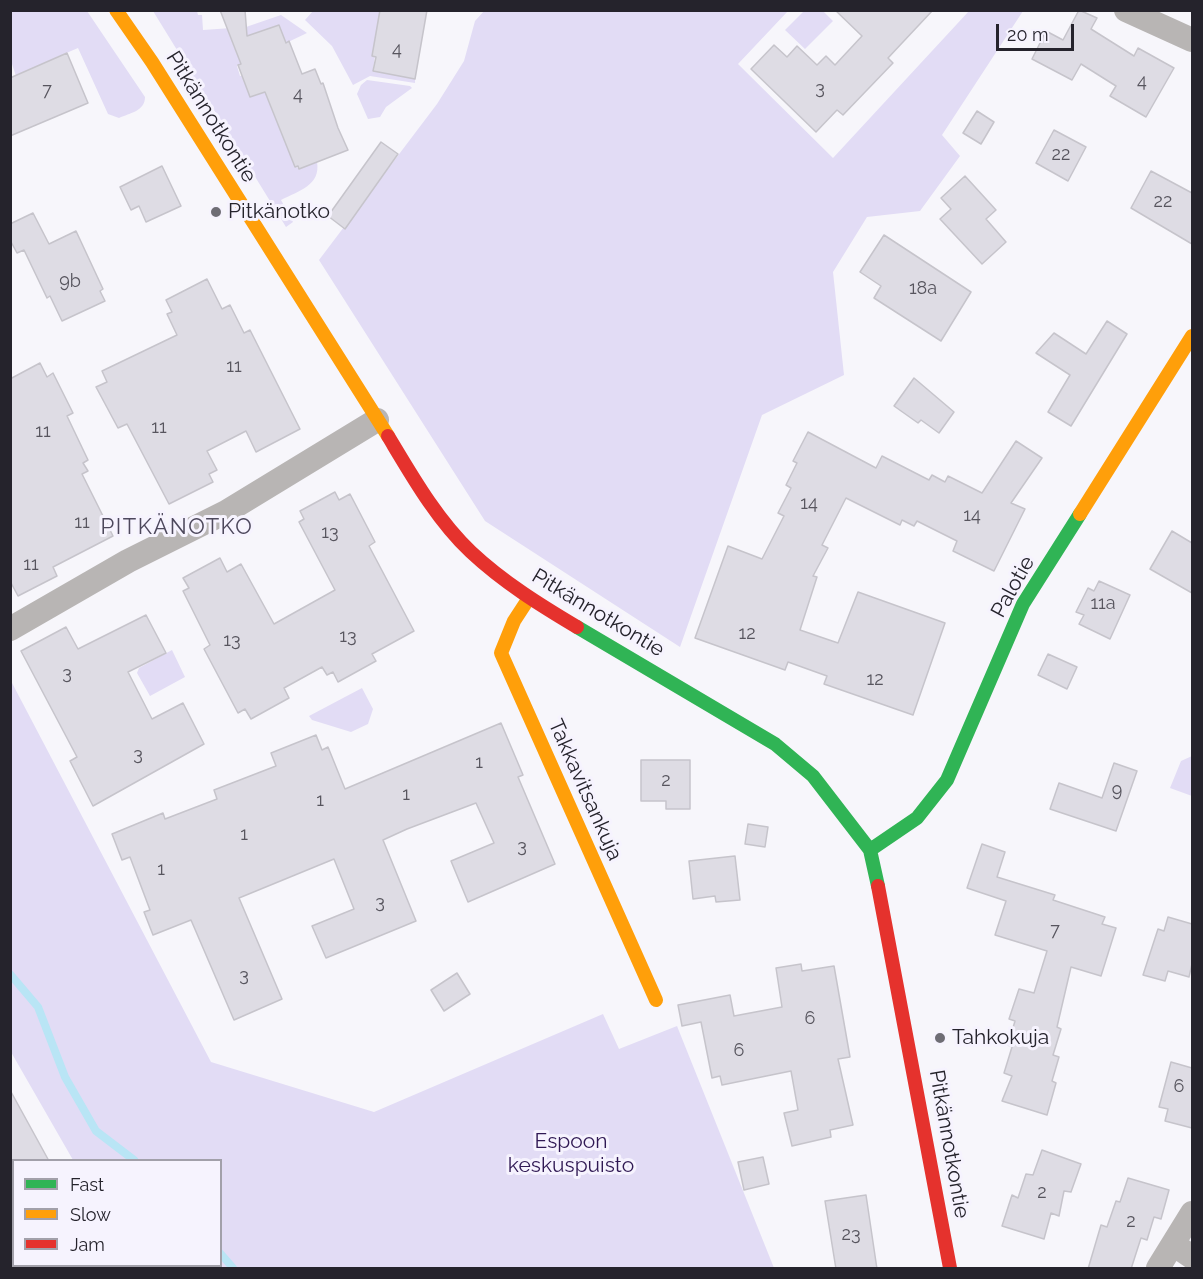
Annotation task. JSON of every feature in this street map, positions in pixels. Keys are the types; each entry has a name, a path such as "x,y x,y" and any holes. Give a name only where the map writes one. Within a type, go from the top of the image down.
{"street":[{"name":"Pitkännotkontie","path":"116,10 152,62 377,420 441,517 471,552 530,598 775,744 813,776 870,850 890,932 950,1269"},
{"path":"1126,10 1192,40"},
{"name":"Palotie","path":"870,850 917,818 947,780 985,697 1023,604 1192,336"},
{"path":"10,629 128,561 226,512 377,420"},
{"name":"Takkavitsankuja","path":"530,598 514,621 501,653 656,1000"},
{"path":"1158,1269 1183,1250 1192,1213"}],"green space":[{"path":"805,10 823,11 833,21 805,49 785,30"},
{"path":"11,11 87,11 145,97 140,108 119,118 108,114 78,48 57,57 59,63 16,76 11,61"},
{"path":"153,11 197,11 198,15 202,15 203,30 246,27 281,15 307,33 286,43 278,25 232,42 241,64 237,66 240,76 245,75 250,97 269,90 295,167 299,168 317,162 316,176 312,182 281,200 293,222 286,227"},
{"path":"313,11 380,11 373,71 415,79 415,83 370,76 353,85 332,46 305,20"},
{"path":"484,11 788,11 738,64 833,158 969,11 1023,11 942,135 960,156 920,211 867,217 833,272 844,375 762,415 680,647 485,521 319,260 437,104 464,61 475,21"},
{"path":"367,80 412,88 386,107 380,117 368,119 357,94 361,85"},
{"path":"172,650 185,677 150,696 137,673 139,668"},
{"name":"Espoon keskuspuisto","path":"11,681 211,1062 374,1112 603,1014 619,1049 677,1026 774,1268 105,1268 222,1267 222,1159 72,1159 11,1052"},
{"path":"362,688 373,709 368,724 351,732 312,720 309,716"},
{"path":"1192,756 1192,796 1170,788 1181,761"}],"building":[{"path":"220,10 245,10 247,36 279,25 286,43 289,41 302,74 315,69 321,84 323,83 348,150 299,169 298,166 295,167 265,92 250,97 238,65 241,64"},
{"path":"380,10 427,10 415,79 373,71 376,57 372,56"},
{"path":"835,10 933,10 888,58 893,63 843,115 837,110 816,132 751,69 774,45 787,57 797,46 817,65 826,56 835,65 862,36"},
{"path":"1079,10 1097,18 1091,29 1134,56 1138,48 1174,68 1146,117 1110,96 1116,86 1081,64 1072,80 1032,59 1046,31 1063,40"},
{"path":"67,53 88,103 10,136 10,78"},
{"path":"977,111 994,122 981,144 963,133"},
{"path":"1054,130 1086,147 1068,181 1036,163"},
{"path":"381,142 398,154 345,229 328,216"},
{"path":"162,166 181,206 146,222 139,206 131,210 120,187"},
{"path":"1151,171 1192,193 1192,244 1131,208"},
{"path":"965,176 996,210 986,219 1006,242 982,264 940,219 951,209 941,198"},
{"path":"33,213 49,244 76,231 103,289 100,291 105,301 62,321 50,296 47,298 24,250 17,253 10,240 10,224"},
{"path":"884,235 971,292 941,341 874,298 881,286 860,272"},
{"path":"207,279 222,309 230,305 244,333 250,330 300,429 256,452 246,431 207,451 217,470 209,474 213,482 169,504 127,424 118,428 96,387 107,382 102,371 177,335 167,314 172,312 166,300"},
{"path":"1107,321 1127,334 1071,426 1048,412 1070,375 1036,353 1054,333 1086,354"},
{"path":"40,363 47,377 53,373 73,413 67,416 88,460 83,463 88,471 82,474 113,536 53,567 57,576 18,596 10,581 10,379"},
{"path":"914,378 954,412 939,433 921,420 918,423 894,406"},
{"path":"808,432 876,468 882,456 929,480 932,475 945,482 948,476 982,493 1016,441 1042,458 1011,503 1025,509 994,571 953,551 957,541 917,521 914,526 902,520 900,525 846,498 822,545 828,548 813,576 817,577 800,630 838,643 858,592 945,623 913,715 824,684 827,676 788,662 785,670 695,638 728,546 762,559 784,516 778,513 791,488 786,485 797,463 793,461"},
{"path":"335,492 339,500 350,494 375,542 369,546 414,631 372,654 376,661 338,682 333,672 327,675 322,667 284,688 289,698 251,719 245,709 238,713 204,649 210,645 183,591 189,588 183,578 220,558 227,572 241,564 274,624 335,590 299,522 304,519 300,511"},
{"path":"1172,531 1192,543 1192,593 1150,569"},
{"path":"1099,581 1130,595 1110,639 1079,624 1084,615 1076,612 1088,588 1094,591"},
{"path":"146,615 166,653 128,672 152,719 183,703 204,744 93,806 70,761 77,757 21,651 66,627 78,649"},
{"path":"1048,654 1077,667 1067,689 1038,675"},
{"path":"501,723 523,775 518,777 555,864 468,902 451,861 494,843 476,803 383,840 416,921 326,958 312,926 354,909 334,859 239,898 282,999 234,1020 191,920 153,935 144,912 150,910 130,857 122,860 112,834 163,813 165,819 217,799 214,790 276,766 271,753 316,735 322,750 328,747 345,789"},
{"path":"641,760 690,760 690,809 666,809 666,801 641,801"},
{"path":"1114,763 1137,771 1116,831 1050,809 1059,783 1102,798"},
{"path":"748,824 768,827 765,847 745,844"},
{"path":"982,844 1005,852 997,877 1055,895 1053,900 1105,917 1102,924 1116,928 1101,976 1071,967 1057,1027 1061,1029 1053,1055 1059,1057 1052,1081 1056,1083 1047,1115 1002,1101 1012,1076 1004,1073 1012,1047 1008,1045 1015,1021 1009,1019 1019,989 1034,993 1047,951 995,935 1006,901 967,888"},
{"path":"735,856 740,900 716,902 715,896 693,899 689,861"},
{"path":"1168,917 1192,924 1192,964 1189,977 1168,971 1165,981 1143,975 1158,929 1164,931"},
{"path":"801,964 802,971 834,966 850,1057 838,1059 853,1125 830,1130 831,1137 792,1146 784,1113 798,1110 791,1071 722,1085 720,1076 712,1078 701,1022 682,1026 678,1005 730,995 734,1016 782,1007 776,968"},
{"path":"457,973 470,994 444,1011 431,990"},
{"path":"1171,1062 1192,1068 1192,1128 1165,1121 1168,1109 1159,1107"},
{"path":"10,1090 48,1159 12,1159 10,1161"},
{"path":"1042,1150 1081,1164 1071,1192 1064,1191 1059,1216 1051,1213 1044,1239 1002,1226 1012,1195 1018,1198 1026,1174 1033,1175"},
{"path":"763,1157 769,1184 744,1190 738,1162"},
{"path":"1128,1178 1169,1190 1161,1219 1154,1217 1147,1240 1141,1238 1131,1269 1088,1269 1101,1225 1107,1227 1116,1201 1120,1202"},
{"path":"866,1195 877,1269 836,1269 825,1201"}],"waterway":[{"path":"10,974 38,1007 65,1077 96,1131 133,1159"},
{"path":"222,1255 233,1268"}],"traffic: fast":[{"path":"870,850 917,818 947,780 1023,604 1080,514"},
{"path":"577,627 775,744 813,776 870,850 878,886"}],"traffic: slow":[{"path":"116,10 152,62 388,436"},
{"path":"1080,514 1192,336"},
{"path":"529,598 514,621 501,653 656,1000"}],"traffic: jam":[{"path":"388,436 436,512 471,552 509,583 577,627"},
{"path":"878,886 950,1268"}],"place":[{"name":"Pitkänotko","path":"216,212"},
{"name":"Tahkokuja","path":"940,1038"}],"district":[{"name":"PITKÄNOTKO","path":"177,527"}]}
